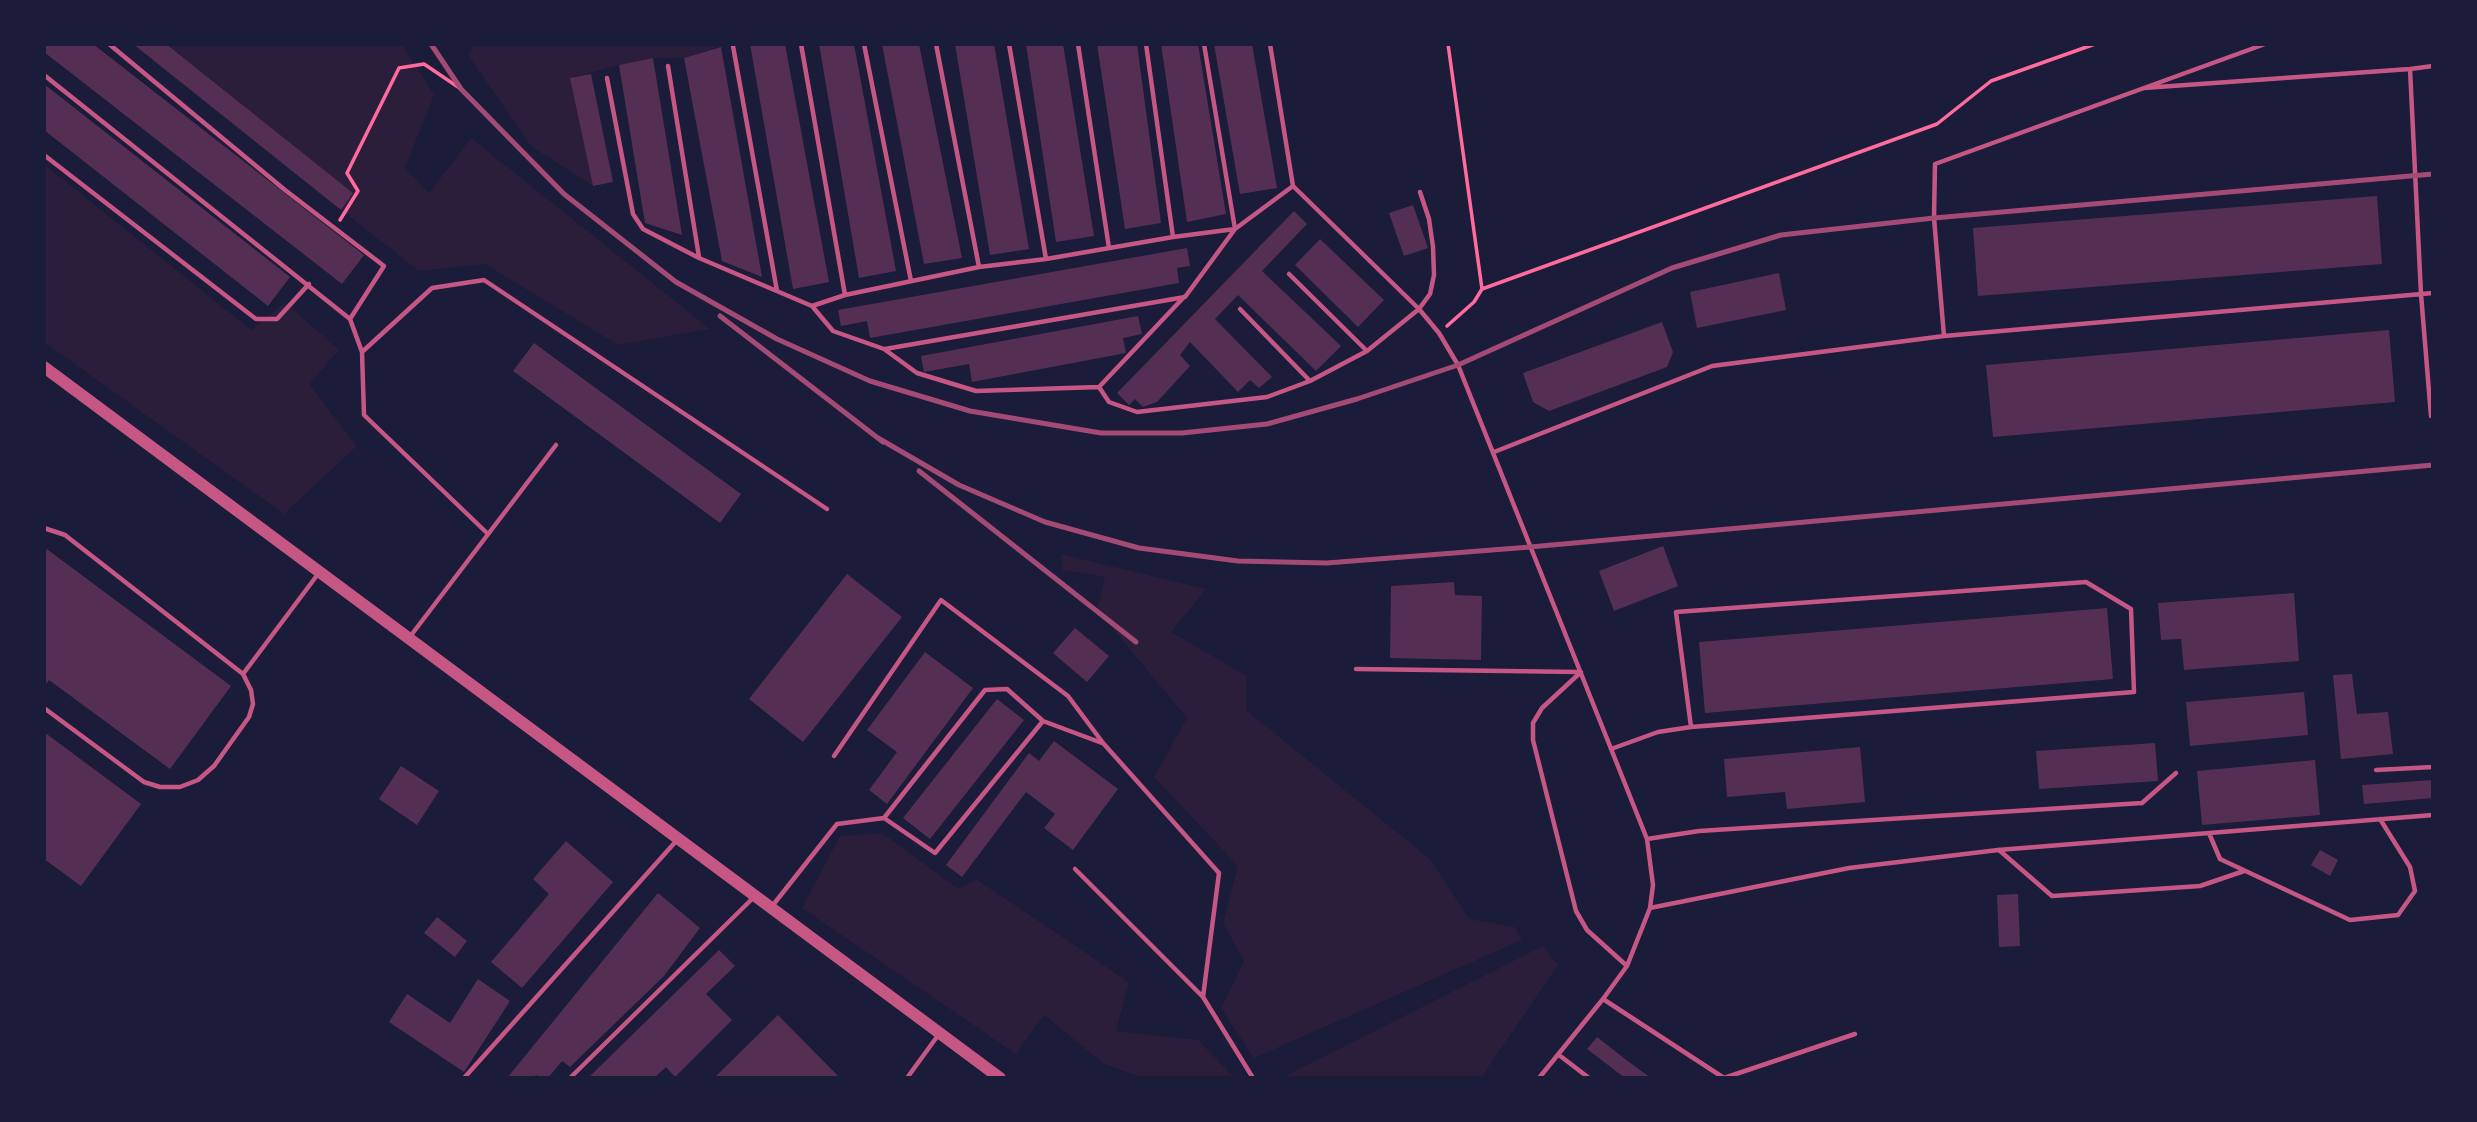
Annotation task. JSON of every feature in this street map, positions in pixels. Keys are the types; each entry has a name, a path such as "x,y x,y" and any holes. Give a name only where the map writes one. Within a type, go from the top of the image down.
{"street":[{"path":"44,367 1000,1078"}],"lane":[{"path":"109,44 285,190 384,266 350,319"},
{"path":"802,44 845,295"},
{"path":"864,44 911,281"},
{"path":"936,44 979,267"},
{"path":"1009,44 1046,259"},
{"path":"1078,44 1109,248"},
{"path":"1146,44 1173,237"},
{"path":"1204,44 1235,229"},
{"path":"1270,44 1293,186 1419,309 1439,333 1458,365 1647,839 1653,885 1650,908 1627,966 1539,1078"},
{"path":"1944,336 1934,218 1935,164 2265,44"},
{"path":"733,46 777,292"},
{"path":"668,66 699,258"},
{"path":"2144,88 2433,66"},
{"path":"2410,69 2421,294 2433,416"},
{"path":"44,75 350,319 362,352 364,415 488,534"},
{"path":"607,78 633,214 643,229 699,258 812,306 833,331 884,349 917,373 976,391 1099,387 1185,297 1235,229 1293,186"},
{"path":"44,155 256,319 277,319 309,284"},
{"path":"1099,387 1110,402 1137,412 1267,397 1310,381 1367,351 1419,309 1430,294 1434,275 1429,219 1420,192"},
{"path":"812,306 845,295 979,267 1235,229"},
{"path":"1289,274 1367,351"},
{"path":"362,352 432,288 484,280 827,509"},
{"path":"1494,452 1712,366 1944,336 2433,292"},
{"path":"884,349 1185,297"},
{"path":"1240,309 1310,381"},
{"path":"409,638 556,445"},
{"path":"44,528 65,535 243,674 251,690 253,704 249,717 214,766 198,780 180,787 160,787 144,782 44,708"},
{"path":"243,674 320,572"},
{"path":"1611,749 1658,733 1691,727 2134,692 2131,609 2086,582 1676,611 1691,727"},
{"path":"834,756 941,600 1068,696 1103,743 1219,873 1203,997"},
{"path":"1356,669 1581,672"},
{"path":"1581,672 1542,708 1533,723 1533,740 1576,911 1587,930 1627,966"},
{"path":"884,818 985,690 1007,689 1043,721 1103,743"},
{"path":"771,907 837,824 884,818 935,853 1043,721"},
{"path":"2376,770 2433,767"},
{"path":"1647,839 1699,831 2142,803 2176,773"},
{"path":"1650,908 1849,868 1998,850 2433,815"},
{"path":"2209,832 2220,859 2350,920 2398,915 2415,891 2410,867 2380,819"},
{"path":"464,1078 679,839"},
{"path":"1998,850 2052,896 2200,886 2245,871"},
{"path":"1075,869 1203,997 1253,1078"},
{"path":"570,1078 756,896"},
{"path":"1603,999 1724,1078 1855,1034"},
{"path":"907,1078 940,1033"},
{"path":"1559,1055 1589,1078"}],"path":[{"path":"1448,44 1482,289"},
{"path":"1439,333 1474,302 1482,289 1937,124 1991,80 2095,44"},
{"path":"335,227 358,191 347,173 399,68 424,64 461,89"}],"shaded area":[{"path":"166,44 402,44 434,95 405,168 429,193 471,138 710,329 618,345 485,264 419,271 341,210 353,193"},
{"path":"474,44 727,44 684,58 653,58 571,78 593,186 531,146 468,55"},
{"path":"44,164 251,330 285,302 339,350 309,384 357,446 284,514 44,342"},
{"path":"1061,554 1206,589 1171,632 1247,676 1246,710 1430,859 1469,919 1515,927 1522,940 1254,1058 1221,1008 1244,961 1223,923 1238,866 1154,777 1187,718 1097,610 1105,577 1062,570"},
{"path":"882,833 959,889 976,879 1129,982 1116,1031 1198,1040 1235,1078 1144,1078 1104,1064 1044,1015 1016,1054 802,908 840,836"},
{"path":"1543,946 1558,965 1481,1078 1281,1078"}],"building":[{"path":"44,44 93,44 364,255 342,284 44,52"},
{"path":"133,44 166,44 353,193 341,210"},
{"path":"750,44 785,44 829,282 793,289"},
{"path":"819,44 854,44 896,271 859,278"},
{"path":"882,44 919,44 962,258 924,264"},
{"path":"955,44 994,44 1029,249 990,255"},
{"path":"1026,44 1063,44 1094,236 1056,242"},
{"path":"1097,44 1137,44 1161,223 1125,229"},
{"path":"1161,44 1198,44 1226,214 1187,222"},
{"path":"1214,44 1252,44 1277,188 1240,194"},
{"path":"721,47 762,277 722,261 684,58"},
{"path":"653,58 682,235 645,223 619,65"},
{"path":"591,74 613,182 593,186 570,78"},
{"path":"44,84 290,277 268,306 44,130"},
{"path":"2377,196 2382,264 1978,296 1973,228"},
{"path":"1413,205 1428,248 1404,256 1389,213"},
{"path":"1294,211 1307,224 1262,271 1341,346 1316,371 1238,295 1215,319 1272,377 1259,388 1250,380 1238,392 1190,342 1180,355 1190,366 1157,402 1143,407 1135,399 1129,405 1117,393"},
{"path":"1320,239 1384,300 1358,327 1295,265"},
{"path":"1187,248 1190,266 1177,268 1179,283 870,338 867,321 841,326 838,310"},
{"path":"1779,273 1786,310 1697,328 1690,292"},
{"path":"1138,316 1142,334 1123,338 1126,353 972,382 969,364 924,372 921,356"},
{"path":"1662,322 1673,352 1667,367 1549,411 1533,402 1523,373"},
{"path":"2389,330 2395,402 1993,437 1986,365"},
{"path":"534,343 741,494 720,523 513,371"},
{"path":"1663,546 1678,586 1614,611 1599,571"},
{"path":"44,547 231,686 170,769 49,680 44,687"},
{"path":"847,574 902,617 803,742 749,699"},
{"path":"1454,582 1455,595 1482,596 1481,660 1390,658 1391,586"},
{"path":"2294,593 2299,661 2184,670 2181,639 2161,640 2158,603"},
{"path":"2107,608 2113,679 1705,713 1699,642"},
{"path":"1075,628 1109,656 1087,682 1053,653"},
{"path":"925,652 973,688 887,804 869,790 897,752 867,730"},
{"path":"2352,674 2357,714 2388,712 2393,754 2341,759 2333,675"},
{"path":"2304,692 2308,735 2190,746 2186,702"},
{"path":"997,699 1024,720 930,839 903,818"},
{"path":"44,732 141,804 81,886 44,859"},
{"path":"1054,741 1118,789 1073,850 1044,828 1055,814 1026,792 962,877 946,865 1029,753 1039,761"},
{"path":"2155,743 2158,781 2039,789 2036,751"},
{"path":"1860,747 1865,802 1787,809 1785,792 1727,797 1724,759"},
{"path":"2315,760 2320,815 2202,825 2197,771"},
{"path":"401,766 439,791 417,825 379,799"},
{"path":"2433,780 2433,798 2364,804 2362,785"},
{"path":"566,841 613,882 522,988 491,962 549,894 533,879"},
{"path":"2320,850 2338,860 2330,876 2311,865"},
{"path":"658,893 700,928 664,976 570,1067 562,1061 548,1078 536,1075 533,1078 507,1078"},
{"path":"2018,894 2020,946 1999,947 1997,895"},
{"path":"437,917 467,941 455,957 424,933"},
{"path":"719,950 735,966 706,994 732,1020 675,1077 666,1067 654,1078 588,1078"},
{"path":"478,979 510,1001 464,1072 389,1022 407,994 450,1023"},
{"path":"778,1015 840,1078 714,1078"},
{"path":"1597,1037 1651,1078 1625,1078 1587,1049"}],"railway":[{"path":"431,44 461,89 564,194 676,282 777,339 870,381 970,411 1101,433 1182,433 1267,424 1357,399 1458,365 1672,268 1781,235 1934,218 2433,174"},
{"path":"720,316 883,442"},
{"path":"878,438 959,485 1045,522 1139,548 1238,561 1327,563 2433,465"},
{"path":"919,471 1136,642"}]}
